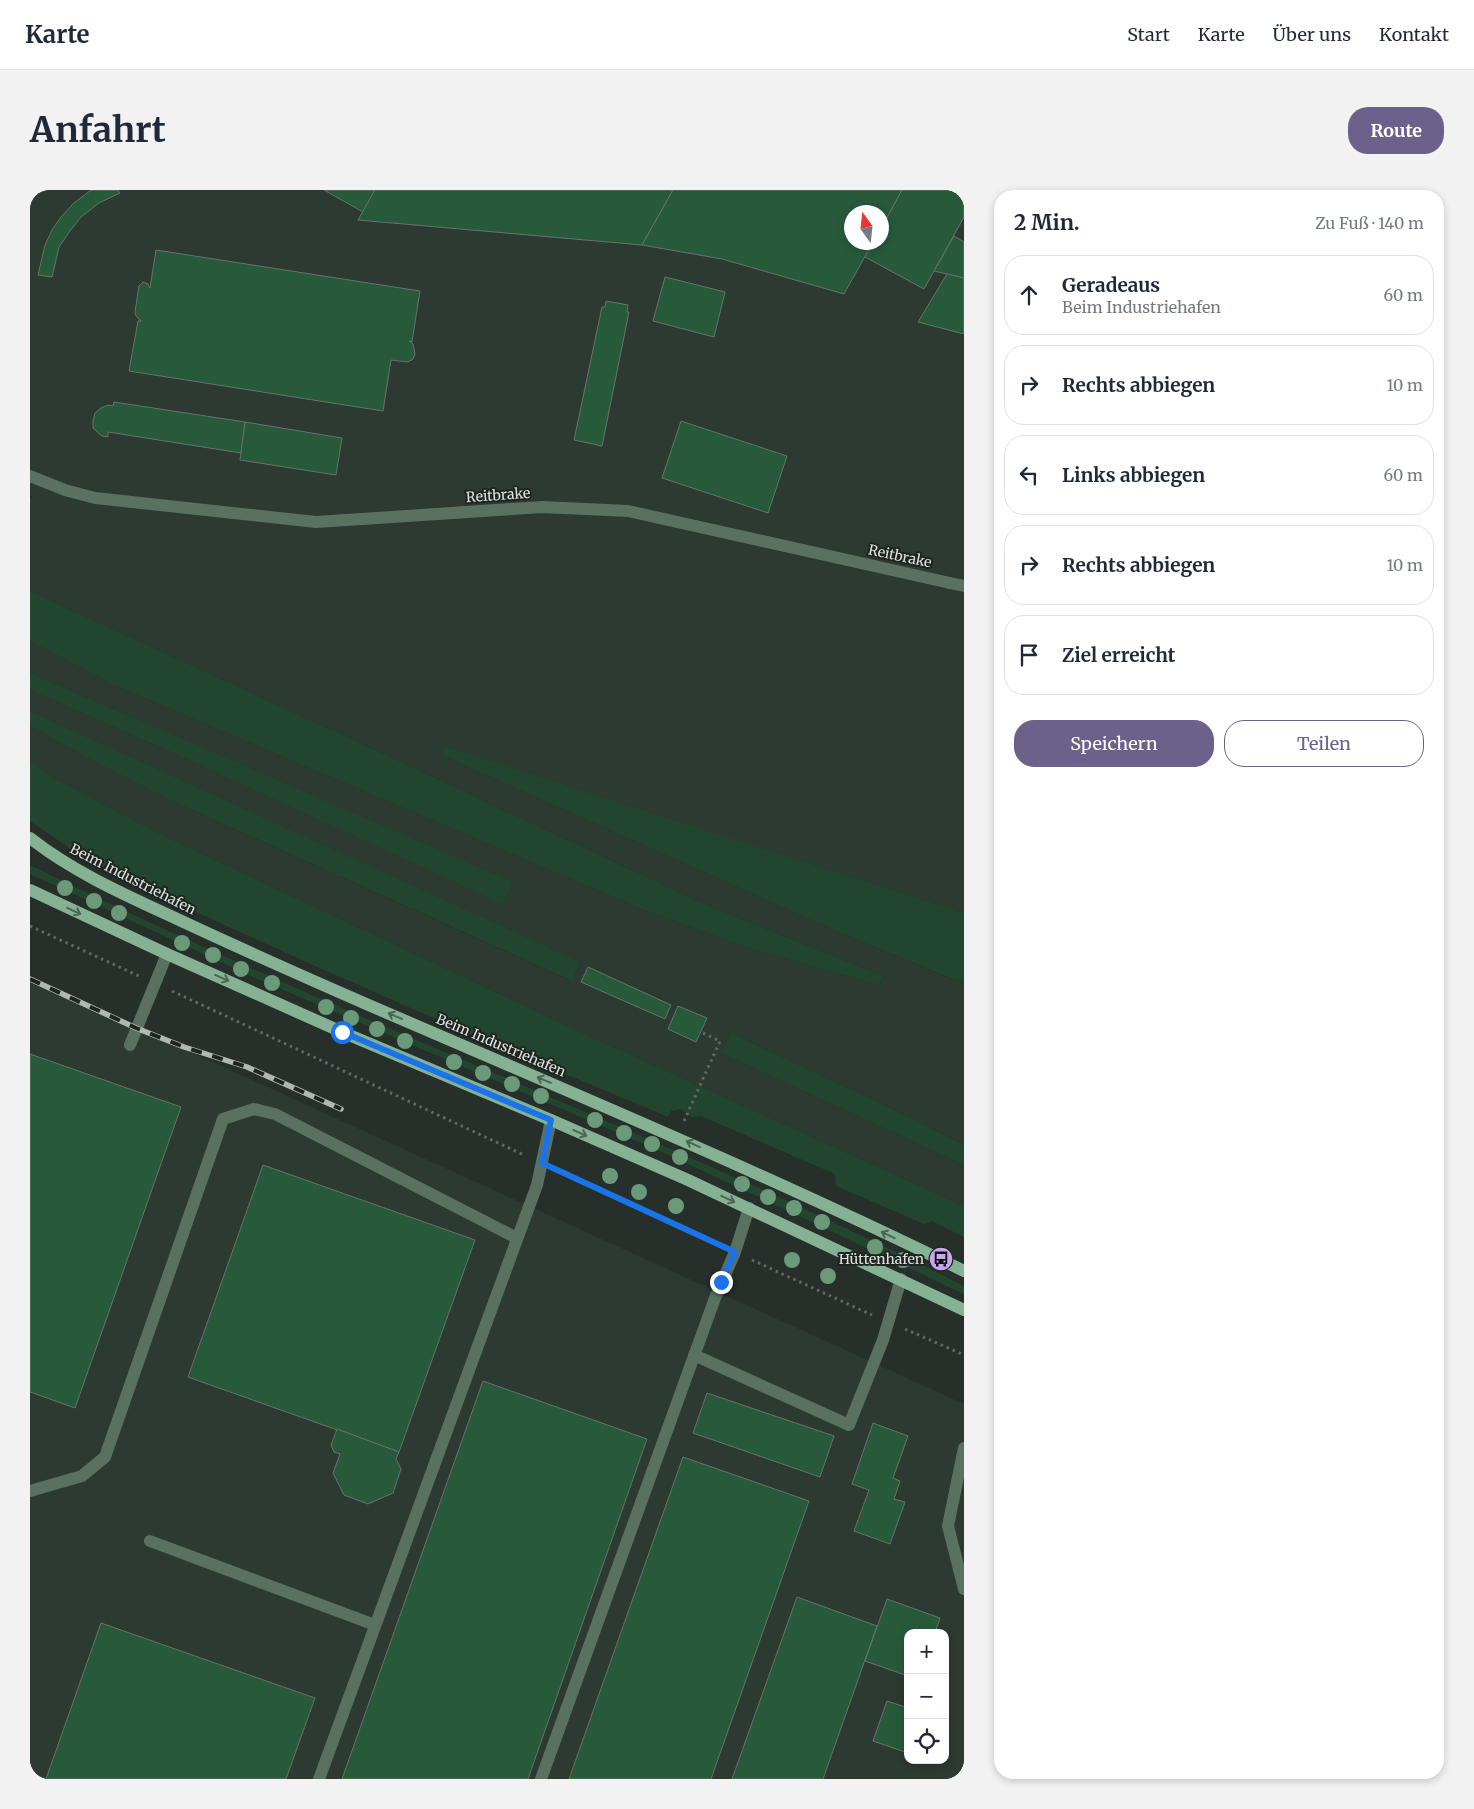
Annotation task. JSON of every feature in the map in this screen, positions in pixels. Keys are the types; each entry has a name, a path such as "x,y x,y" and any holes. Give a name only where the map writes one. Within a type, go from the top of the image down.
{"main road":[{"name":"Beim Industriehafen","path":"30,838 78,870 178,919 337,991 694,1145 964,1271"},
{"path":"30,890 342,1032 551,1120 749,1208 964,1310"}],"street":[{"name":"Reitbrake","path":"30,476 65,490 95,498 316,522 542,507 628,511 964,586"},
{"path":"130,1045 167,954"},
{"path":"30,1491 82,1476 106,1457 223,1119 254,1109 275,1114 517,1238"},
{"path":"319,1779 537,1185 551,1120"},
{"path":"542,1779 714,1298 735,1252 749,1208"},
{"path":"694,1355 849,1425 880,1349 901,1279"},
{"path":"964,1448 948,1526 964,1589"},
{"path":"150,1541 376,1625"}],"path":[{"path":"30,926 735,1252 964,1355"},
{"path":"686,1116 720,1041 701,1032"}],"shaded area":[{"path":"30,190 964,190 964,913 443,747 444,756 836,931 949,978 964,982 964,1145 918,1121 731,1033 721,1053 964,1165 964,1206 574,1029 158,833 54,778 30,761 30,726 170,800 571,981 580,963 30,711 30,690 198,764 118,711 30,673 30,641 114,685 644,910 749,948 879,985 883,976 702,903 30,591 30,499 33,497 30,495"},
{"path":"30,979 964,1404 964,1779 30,1779"}],"green space":[{"path":"30,591 702,903 883,976 879,985 749,948 644,910 114,685 30,641"},
{"path":"30,673 513,882 503,904 198,764 30,690"},
{"path":"30,711 580,962 572,981 170,800 30,726"},
{"path":"443,746 964,913 964,982 836,931 444,756"},
{"path":"30,761 54,778 158,833 574,1029 964,1206 964,1237 932,1221 924,1224 836,1186 835,1174 701,1116 692,1117 681,1109 671,1111 668,1117 472,1035 163,897 78,854 30,821"},
{"path":"30,865 262,973 732,1176 964,1286 964,1294 651,1147 260,980 30,874"},
{"path":"731,1033 918,1121 964,1145 964,1165 721,1053"}],"building":[{"path":"91,190 118,190 120,193 99,203 81,217 59,247 52,277 38,275 45,245 52,230 74,203"},
{"path":"324,190 375,190 363,212"},
{"path":"375,190 673,190 642,245 358,220"},
{"path":"673,190 902,190 889,214 889,205 844,205 844,250 869,250 844,294 722,259 642,245"},
{"path":"902,190 964,190 964,217 924,289 865,257 869,250 889,250 889,214"},
{"path":"954,236 964,242 964,278 934,271"},
{"path":"156,250 420,291 412,342 409,341 413,344 415,354 413,359 408,362 391,360 383,411 129,371 138,321 141,321 135,312 139,286 143,282 148,284 150,288"},
{"path":"947,274 964,278 964,334 918,322"},
{"path":"665,277 725,292 714,337 653,321"},
{"path":"606,301 628,305 627,312 629,312 602,446 574,440 602,307 605,307"},
{"path":"114,402 245,422 241,453 108,432 108,437 102,436 93,428 95,413 108,405 113,406"},
{"path":"681,421 787,456 768,513 662,478"},
{"path":"245,422 342,438 336,475 240,460"},
{"path":"588,967 671,1005 665,1019 581,982"},
{"path":"678,1006 707,1018 696,1042 668,1029"},
{"path":"30,1054 181,1107 75,1408 30,1392"},
{"path":"263,1165 475,1240 399,1452 188,1377"},
{"path":"483,1381 647,1439 528,1779 342,1779"},
{"path":"707,1393 834,1436 820,1477 693,1433"},
{"path":"873,1423 908,1436 893,1478 900,1481 894,1499 905,1502 890,1544 854,1531 869,1490 852,1484"},
{"path":"337,1429 399,1452 396,1459 401,1469 393,1493 368,1504 344,1495 333,1473 340,1454 334,1452 331,1445"},
{"path":"683,1457 809,1501 711,1779 569,1779"},
{"path":"797,1597 877,1626 823,1779 732,1779"},
{"path":"887,1599 940,1618 936,1629 904,1629 904,1675 865,1661"},
{"path":"101,1623 315,1698 286,1779 46,1779"},
{"path":"887,1701 904,1707 904,1752 873,1741"}],"railway":[{"path":"30,979 136,1028 184,1047 247,1067 341,1109"}],"place":[{"name":"Hüttenhafen","path":"941,1259"}],"route":[{"path":"342,1032 551,1120 542,1163 735,1252 721,1282"}]}
